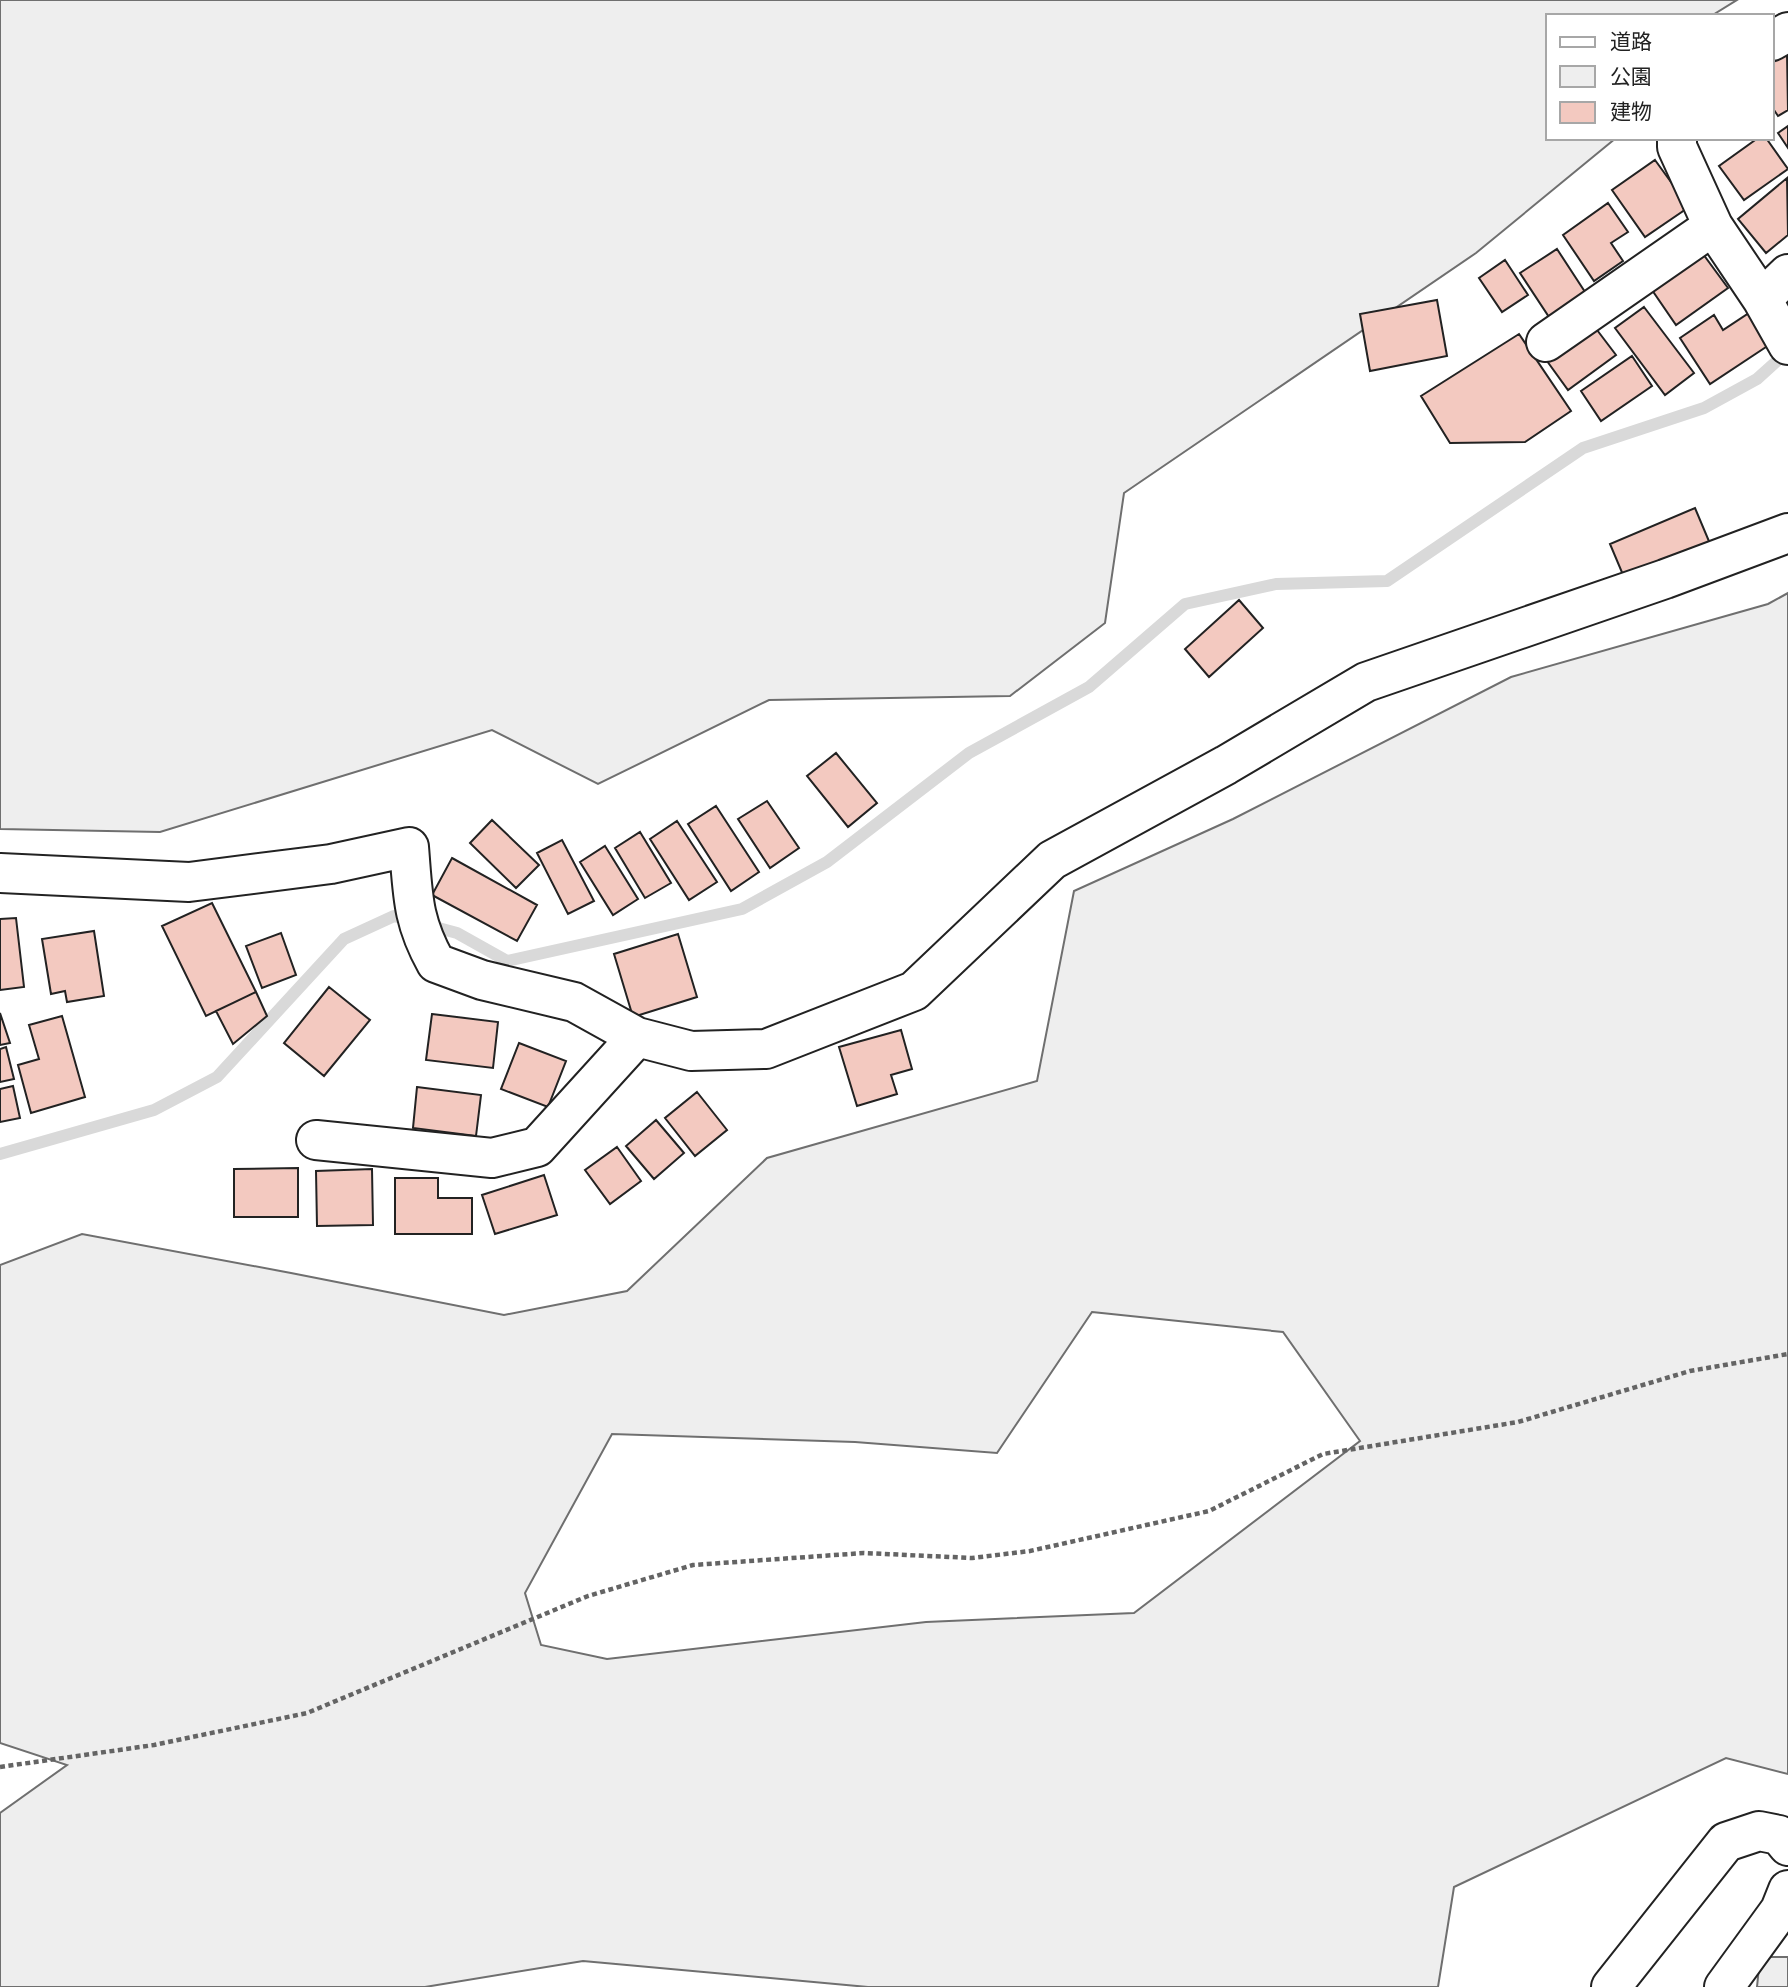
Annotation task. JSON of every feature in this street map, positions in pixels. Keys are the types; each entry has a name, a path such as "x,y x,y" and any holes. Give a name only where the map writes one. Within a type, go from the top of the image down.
{"street":[{"path":"1677,140 1677,147 1713,226 1778,311"},
{"path":"1546,342 1713,226"},
{"path":"0,873 189,882 331,864 409,847 418,923 436,964 482,979 574,1002 637,1037 691,1051 766,1049 914,990 1052,860 1226,765 1366,682 1665,579 1788,533"},
{"path":"316,1140 492,1158 537,1147 637,1037"},
{"path":"1611,1987 1727,1842 1759,1831 1779,1835 1788,1846"},
{"path":"1724,1987 1780,1910 1788,1890"}],"path":[{"path":"0,1767 154,1745 307,1713 588,1596 693,1565 864,1553 972,1558 1030,1551 1209,1511 1323,1454 1518,1422 1690,1371 1788,1354"}],"green space":[{"path":"0,0 1737,0 1714,14 1546,14 1546,140 1614,140 1476,253 1124,493 1105,623 1010,696 769,700 598,784 492,730 160,832 0,829"},
{"path":"1788,593 1788,1774 1726,1758 1454,1887 1438,1987 868,1987 583,1961 425,1987 0,1987 0,1813 67,1765 0,1743 0,1265 82,1234 504,1315 627,1291 767,1158 1037,1081 1074,891 1233,819 1511,677 1768,604","holes":["1092,1312 1283,1332 1360,1441 1134,1613 926,1622 607,1659 541,1645 525,1593 612,1434 855,1442 997,1453"]},
{"path":"1760,1957 1788,1957 1788,1987 1757,1987"}],"building":[{"path":"1787,54 1788,110 1778,116 1774,110 1774,62"},
{"path":"1788,126 1788,148 1778,133"},
{"path":"1755,140 1767,140 1788,169 1744,200 1719,166"},
{"path":"1655,160 1689,207 1645,237 1612,190"},
{"path":"1787,178 1788,235 1766,253 1738,219"},
{"path":"1608,203 1628,232 1611,243 1623,261 1594,281 1563,235"},
{"path":"1557,249 1587,295 1551,320 1520,273"},
{"path":"1703,254 1728,288 1676,325 1652,290"},
{"path":"1505,260 1528,295 1502,312 1479,278"},
{"path":"1437,300 1447,356 1370,371 1360,314"},
{"path":"1644,307 1694,373 1665,395 1615,328"},
{"path":"1749,313 1769,345 1710,384 1680,338 1714,315 1723,330"},
{"path":"1594,326 1616,355 1568,390 1547,361"},
{"path":"1519,334 1571,411 1525,442 1450,443 1421,396"},
{"path":"1632,356 1652,386 1601,421 1581,391"},
{"path":"1695,508 1711,546 1626,582 1610,544"},
{"path":"1239,600 1263,628 1209,677 1185,649"},
{"path":"836,753 877,803 848,827 807,776"},
{"path":"767,801 799,848 770,868 738,819"},
{"path":"716,806 759,872 731,891 688,824"},
{"path":"492,820 539,865 516,888 470,843"},
{"path":"677,821 717,882 689,900 650,839"},
{"path":"640,832 671,883 645,898 615,848"},
{"path":"562,840 594,901 568,914 537,853"},
{"path":"605,846 638,899 613,915 580,862"},
{"path":"452,858 537,905 517,941 432,895"},
{"path":"212,903 256,992 206,1016 162,926"},
{"path":"16,918 24,987 0,990 0,919"},
{"path":"94,931 104,996 67,1002 65,991 51,994 42,939"},
{"path":"281,933 296,975 262,988 246,946"},
{"path":"678,934 697,997 633,1017 614,954"},
{"path":"329,987 370,1020 324,1076 284,1043"},
{"path":"256,992 267,1016 233,1044 216,1011"},
{"path":"0,1013 10,1043 0,1045"},
{"path":"432,1014 498,1022 493,1068 426,1060"},
{"path":"62,1016 85,1097 31,1113 18,1065 39,1059 29,1025"},
{"path":"901,1030 912,1069 891,1075 897,1094 857,1106 839,1047"},
{"path":"519,1043 566,1061 548,1107 501,1089"},
{"path":"6,1047 14,1079 0,1082 0,1049"},
{"path":"13,1086 20,1118 0,1122 0,1089"},
{"path":"417,1087 481,1095 476,1136 413,1128"},
{"path":"697,1092 727,1130 695,1156 665,1118"},
{"path":"656,1120 684,1153 654,1179 626,1146"},
{"path":"617,1147 641,1181 610,1204 585,1170"},
{"path":"298,1168 298,1217 234,1217 234,1169"},
{"path":"372,1169 373,1225 317,1226 316,1171"},
{"path":"544,1175 557,1215 495,1234 482,1195"},
{"path":"395,1178 438,1178 438,1198 472,1198 472,1234 395,1234"}],"waterway":[{"path":"0,1154 154,1110 217,1077 344,939 394,916 457,933 507,961 742,909 827,862 969,753 1089,687 1185,604 1276,584 1387,581 1583,448 1704,408 1757,379 1788,351"}]}
